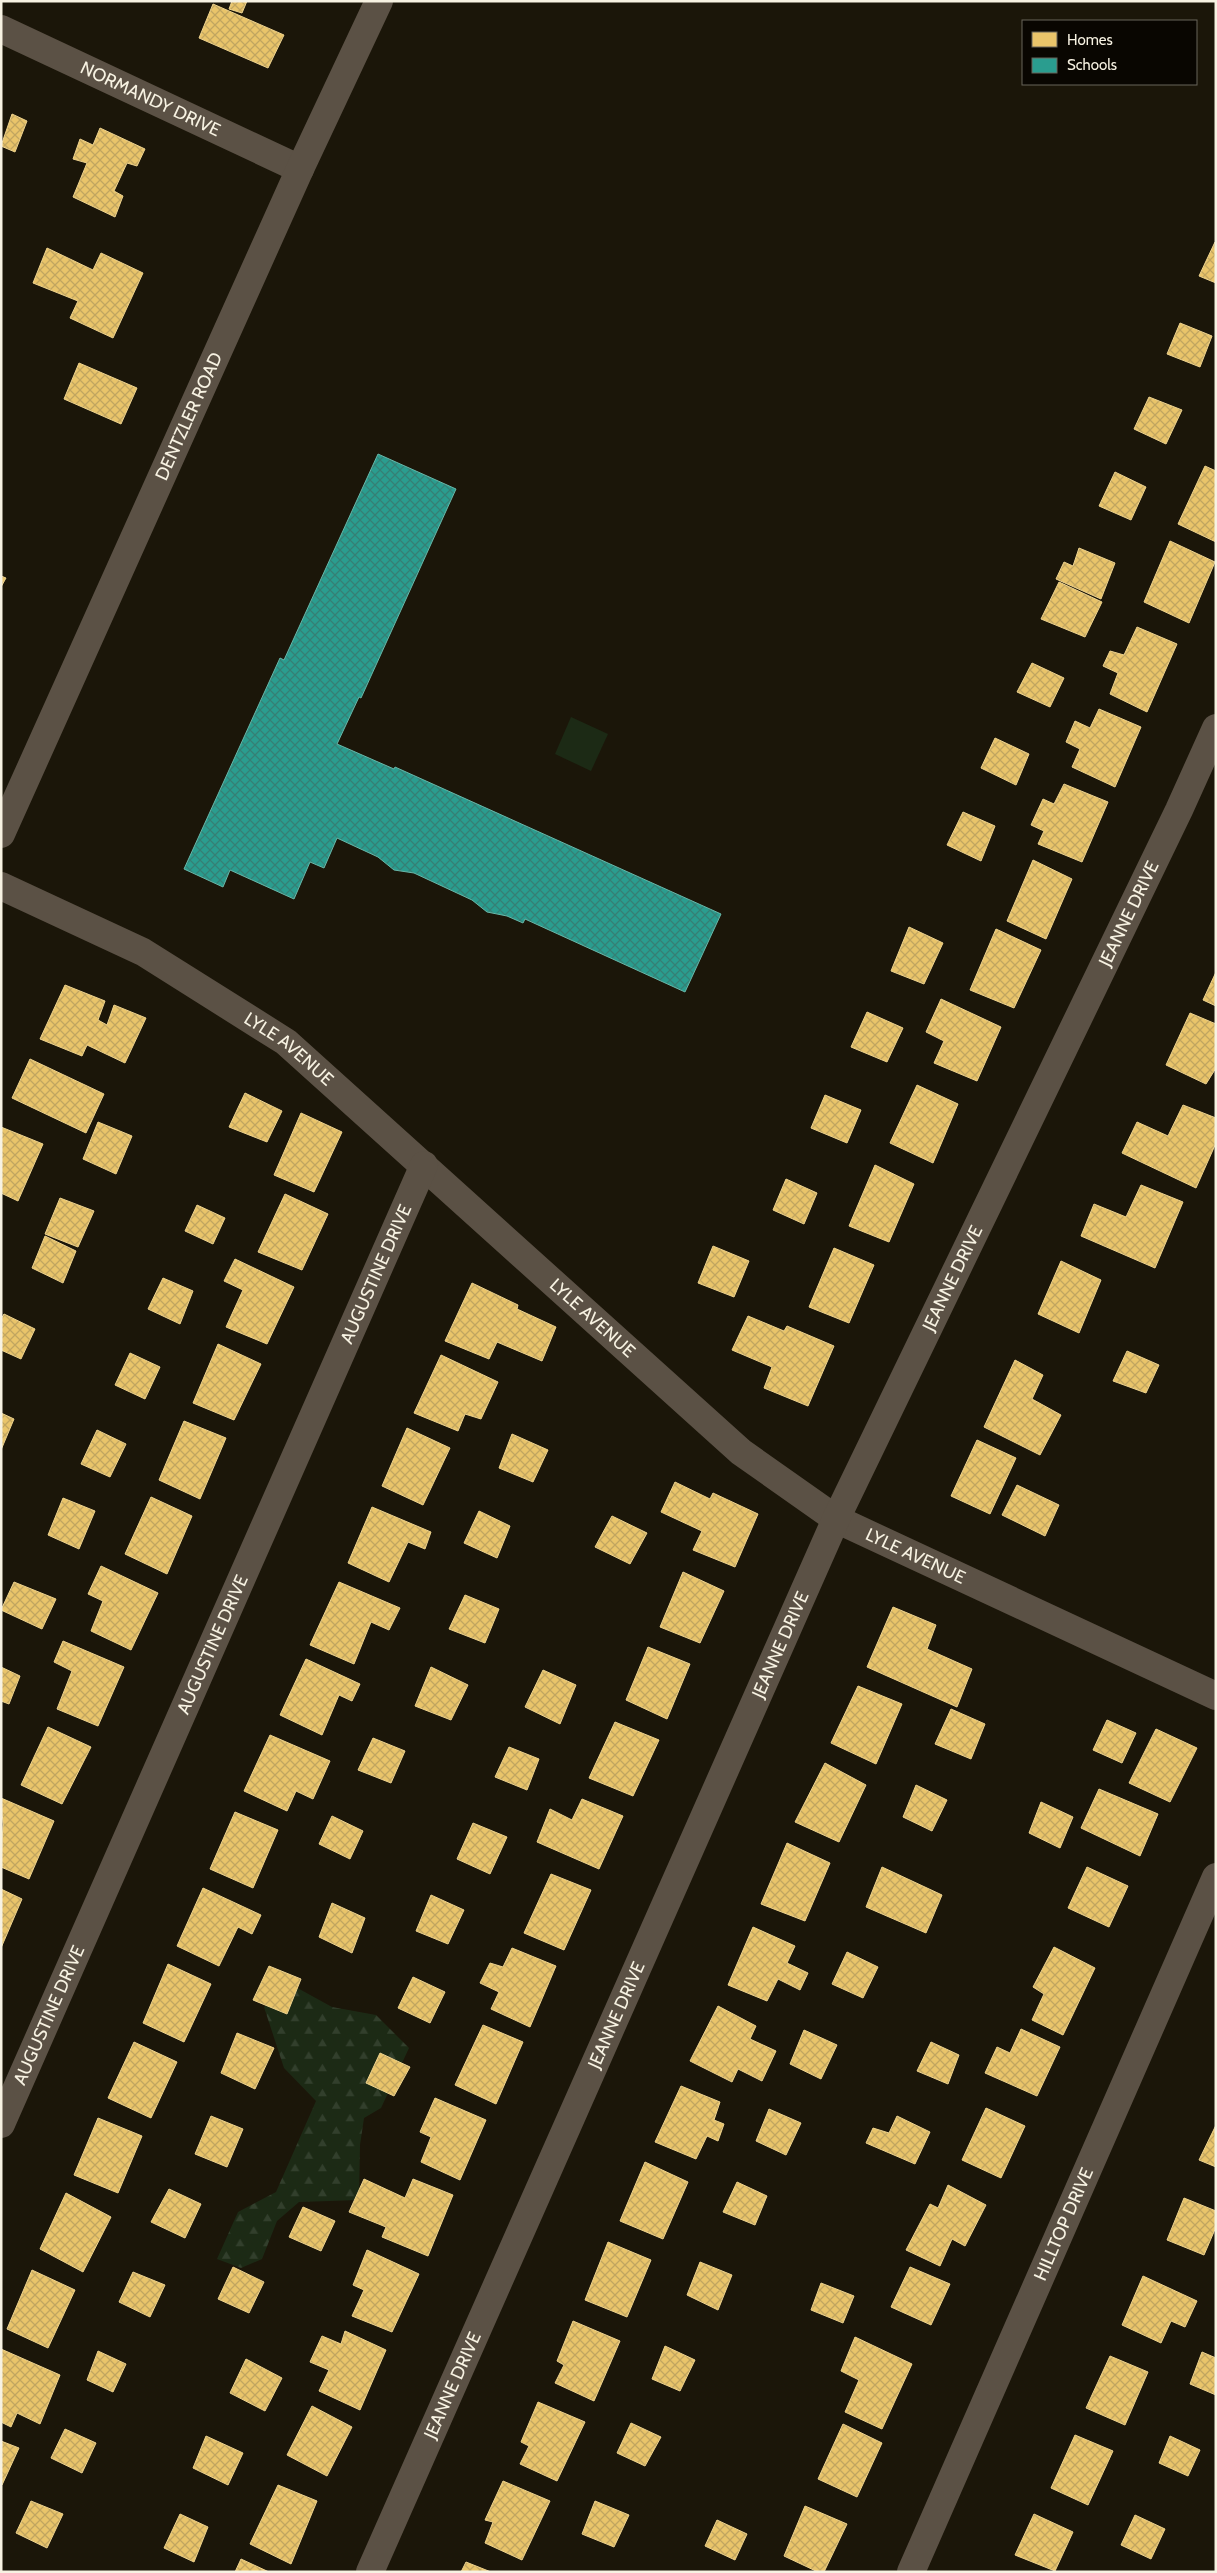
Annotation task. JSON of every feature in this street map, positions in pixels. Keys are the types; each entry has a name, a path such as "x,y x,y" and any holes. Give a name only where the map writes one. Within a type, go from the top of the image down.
{"street":[{"name":"DENTZLER ROAD","path":"1,834 300,169 379,1"},
{"name":"NORMANDY DRIVE","path":"1,29 300,169"},
{"name":"JEANNE DRIVE","path":"370,2572 836,1519 1179,810 1216,728"},
{"name":"LYLE AVENUE","path":"1,886 143,952 286,1042 741,1452 836,1519 1216,1696"},
{"name":"AUGUSTINE DRIVE","path":"1,2124 424,1165"},
{"name":"HILLTOP DRIVE","path":"911,2572 1216,1877"}],"green space":[{"path":"571,717 608,734 591,771 555,754"},
{"path":"292,1985 332,2007 376,2015 409,2048 381,2108 364,2118 360,2145 359,2200 299,2202 277,2221 262,2259 241,2268 217,2259 238,2212 276,2192 316,2101 284,2068 264,2007"}],"building: Homes":[{"path":"232,1 247,1 242,13 229,9"},
{"path":"213,4 284,35 268,68 199,38"},
{"path":"12,114 27,121 15,152 1,146"},
{"path":"100,128 145,149 137,166 127,163 114,191 123,196 115,217 73,197 87,163 73,159 80,139 93,145"},
{"path":"1216,243 1216,283 1199,276"},
{"path":"47,248 93,270 101,253 143,273 113,338 70,318 78,301 33,283"},
{"path":"1180,323 1212,336 1200,367 1167,354"},
{"path":"79,363 137,388 121,424 64,399"},
{"path":"1149,397 1182,410 1166,444 1134,429"},
{"path":"1205,466 1216,471 1216,542 1178,524"},
{"path":"1115,472 1146,487 1131,520 1099,506"},
{"path":"1170,541 1215,562 1189,623 1144,602"},
{"path":"1079,548 1115,563 1101,599 1056,579 1064,562 1073,566"},
{"path":"1,576 6,578 1,587"},
{"path":"1059,582 1102,602 1085,637 1041,619"},
{"path":"1137,627 1177,644 1147,712 1110,694 1118,673 1103,666 1110,651 1124,655"},
{"path":"1032,663 1064,678 1050,707 1017,692"},
{"path":"1099,709 1141,727 1115,787 1072,767 1080,749 1066,742 1075,721 1090,728"},
{"path":"995,738 1029,754 1016,785 981,768"},
{"path":"1064,784 1108,802 1082,862 1038,844 1044,831 1031,825 1043,799 1054,804"},
{"path":"963,812 995,826 981,861 947,845"},
{"path":"1033,860 1072,879 1046,939 1007,921"},
{"path":"909,927 943,943 924,984 891,971"},
{"path":"996,929 1041,950 1014,1008 970,990"},
{"path":"1216,972 1216,1006 1203,1000"},
{"path":"65,985 105,1001 98,1020 107,1025 114,1005 146,1018 125,1063 87,1045 82,1056 40,1039"},
{"path":"941,999 1001,1027 977,1081 934,1063 944,1041 926,1032"},
{"path":"867,1012 903,1028 887,1062 851,1047"},
{"path":"1190,1013 1216,1024 1216,1068 1206,1084 1166,1065"},
{"path":"30,1059 104,1094 86,1133 12,1098"},
{"path":"917,1085 958,1104 933,1163 890,1143"},
{"path":"245,1093 282,1111 267,1142 229,1127"},
{"path":"825,1095 861,1110 847,1143 811,1128"},
{"path":"1183,1105 1216,1118 1216,1143 1196,1188 1122,1153 1137,1122 1168,1136"},
{"path":"301,1113 342,1132 314,1192 274,1175"},
{"path":"98,1122 132,1136 116,1174 83,1159"},
{"path":"1,1127 43,1144 18,1201 1,1193"},
{"path":"875,1165 914,1184 889,1242 849,1226"},
{"path":"786,1179 817,1193 804,1224 773,1210"},
{"path":"1141,1185 1183,1202 1155,1268 1081,1236 1094,1204 1126,1217"},
{"path":"285,1194 328,1214 302,1270 258,1252"},
{"path":"60,1198 94,1211 78,1247 45,1234"},
{"path":"197,1205 225,1218 213,1244 185,1231"},
{"path":"45,1236 76,1251 63,1283 32,1268"},
{"path":"713,1246 749,1261 734,1297 698,1283"},
{"path":"834,1248 874,1265 849,1323 809,1307"},
{"path":"235,1259 294,1287 267,1344 226,1327 243,1290 224,1281"},
{"path":"1061,1261 1101,1280 1079,1333 1038,1314"},
{"path":"163,1278 193,1291 180,1324 148,1309"},
{"path":"472,1283 518,1305 517,1309 556,1327 542,1361 497,1342 489,1359 445,1341"},
{"path":"4,1314 35,1329 21,1359 1,1350 1,1319"},
{"path":"748,1316 784,1331 787,1326 834,1346 808,1406 764,1388 772,1367 732,1350"},
{"path":"218,1344 261,1364 234,1420 193,1403"},
{"path":"1127,1351 1159,1365 1146,1393 1113,1381"},
{"path":"130,1353 160,1367 145,1399 115,1385"},
{"path":"441,1355 498,1382 481,1419 465,1414 458,1431 414,1413"},
{"path":"1015,1360 1043,1375 1032,1399 1061,1415 1040,1455 984,1427"},
{"path":"1,1413 14,1419 1,1450"},
{"path":"184,1421 226,1438 200,1499 159,1480"},
{"path":"407,1428 450,1448 423,1505 382,1486"},
{"path":"97,1430 126,1444 110,1477 81,1464"},
{"path":"512,1434 548,1450 533,1482 499,1468"},
{"path":"977,1440 1016,1458 990,1514 951,1496"},
{"path":"675,1482 710,1499 713,1493 758,1514 735,1567 693,1550 702,1531 661,1512"},
{"path":"1017,1485 1059,1505 1045,1536 1002,1515"},
{"path":"151,1497 192,1516 167,1574 125,1554"},
{"path":"63,1498 95,1511 79,1549 48,1535"},
{"path":"372,1507 431,1532 425,1549 408,1542 389,1582 348,1563"},
{"path":"479,1511 510,1526 497,1558 464,1543"},
{"path":"612,1516 647,1533 630,1564 595,1547"},
{"path":"101,1566 158,1593 131,1650 91,1631 103,1601 88,1594"},
{"path":"683,1572 724,1591 700,1643 660,1627"},
{"path":"14,1582 56,1599 42,1629 1,1610"},
{"path":"339,1582 400,1608 389,1630 371,1622 354,1664 310,1645"},
{"path":"465,1595 499,1609 485,1643 449,1629"},
{"path":"893,1607 936,1625 927,1649 972,1669 957,1707 867,1667"},
{"path":"63,1641 124,1667 98,1726 57,1709 72,1671 54,1662"},
{"path":"648,1647 690,1664 667,1719 626,1700"},
{"path":"306,1659 360,1684 352,1701 339,1695 322,1735 280,1715"},
{"path":"1,1667 20,1676 9,1704 1,1701"},
{"path":"431,1667 468,1685 451,1720 415,1706"},
{"path":"543,1670 576,1685 560,1724 525,1707"},
{"path":"858,1686 902,1704 876,1764 831,1743"},
{"path":"951,1709 985,1724 971,1759 935,1744"},
{"path":"1107,1720 1136,1733 1122,1763 1093,1750"},
{"path":"615,1722 659,1740 633,1796 589,1778"},
{"path":"48,1727 91,1747 62,1804 21,1785"},
{"path":"1156,1729 1197,1748 1170,1802 1129,1783"},
{"path":"270,1735 330,1761 313,1799 296,1791 287,1811 244,1791"},
{"path":"373,1738 405,1751 391,1783 358,1770"},
{"path":"509,1747 539,1759 527,1790 495,1777"},
{"path":"825,1763 866,1785 839,1842 795,1822"},
{"path":"916,1785 947,1800 932,1831 903,1817"},
{"path":"1099,1789 1158,1814 1140,1856 1081,1828"},
{"path":"1,1798 54,1821 29,1879 1,1867 3,1824"},
{"path":"582,1799 623,1816 599,1869 537,1842 550,1809 572,1820"},
{"path":"1041,1802 1073,1817 1060,1848 1029,1833"},
{"path":"235,1812 278,1830 253,1888 210,1869"},
{"path":"332,1816 363,1831 350,1859 319,1844"},
{"path":"473,1823 507,1837 490,1874 457,1859"},
{"path":"787,1843 830,1863 805,1921 761,1904"},
{"path":"882,1867 942,1895 926,1933 866,1907"},
{"path":"1087,1867 1128,1886 1109,1927 1068,1908"},
{"path":"551,1874 591,1890 564,1950 524,1933"},
{"path":"203,1888 261,1915 252,1934 238,1927 219,1966 177,1946"},
{"path":"1,1889 22,1899 1,1948"},
{"path":"431,1895 464,1910 448,1944 416,1931"},
{"path":"332,1903 365,1918 352,1953 319,1937"},
{"path":"753,1927 795,1946 787,1963 808,1973 800,1990 778,1979 767,2001 728,1985"},
{"path":"1054,1947 1095,1968 1063,2035 1032,2020 1044,1994 1033,1987"},
{"path":"512,1948 556,1966 530,2027 491,2009 499,1992 480,1983 490,1963 503,1967"},
{"path":"847,1952 878,1967 863,1998 832,1984"},
{"path":"168,1964 211,1984 184,2042 143,2023"},
{"path":"269,1966 301,1979 287,2014 253,2000"},
{"path":"413,1977 445,1992 430,2023 398,2008"},
{"path":"718,2006 756,2026 750,2039 776,2051 762,2081 738,2069 732,2082 690,2061"},
{"path":"483,2025 523,2042 496,2104 455,2085"},
{"path":"1021,2029 1060,2047 1037,2096 985,2073 997,2047 1010,2053"},
{"path":"804,2030 837,2045 821,2079 790,2064"},
{"path":"237,2033 274,2048 255,2089 221,2073"},
{"path":"134,2042 177,2062 151,2118 108,2098"},
{"path":"931,2042 959,2055 948,2084 917,2071"},
{"path":"380,2053 410,2067 394,2096 366,2083"},
{"path":"681,2086 720,2102 714,2120 724,2124 718,2141 707,2136 696,2159 655,2142"},
{"path":"435,2098 486,2120 460,2180 421,2162 431,2137 420,2132"},
{"path":"986,2108 1025,2126 1001,2178 962,2160"},
{"path":"769,2109 801,2123 786,2155 756,2141"},
{"path":"211,2116 243,2129 227,2167 195,2154"},
{"path":"897,2116 930,2132 915,2164 866,2143 873,2128 889,2133"},
{"path":"98,2118 142,2136 118,2193 74,2175"},
{"path":"1216,2125 1216,2167 1199,2160"},
{"path":"645,2162 688,2182 663,2239 620,2221"},
{"path":"364,2179 405,2198 413,2179 453,2195 428,2256 382,2237 386,2227 349,2212"},
{"path":"737,2182 767,2196 755,2225 723,2212"},
{"path":"948,2185 986,2205 965,2246 952,2239 940,2266 906,2250 930,2204 938,2208"},
{"path":"169,2189 201,2204 185,2238 151,2222"},
{"path":"66,2193 111,2217 83,2272 40,2249"},
{"path":"1184,2198 1216,2211 1216,2227 1204,2255 1167,2240"},
{"path":"303,2207 335,2221 321,2251 289,2237"},
{"path":"608,2242 651,2260 627,2317 585,2300"},
{"path":"367,2250 419,2274 392,2332 352,2316 364,2290 353,2285"},
{"path":"700,2262 732,2275 718,2310 687,2295"},
{"path":"233,2267 264,2282 249,2313 218,2299"},
{"path":"910,2267 950,2284 931,2325 891,2307"},
{"path":"32,2270 75,2290 48,2348 7,2329"},
{"path":"133,2272 165,2285 150,2317 119,2302"},
{"path":"1143,2276 1197,2301 1185,2327 1171,2321 1161,2343 1122,2325"},
{"path":"821,2283 854,2296 843,2323 811,2310"},
{"path":"573,2321 620,2341 594,2401 555,2383 564,2365 557,2361"},
{"path":"345,2331 386,2350 360,2410 319,2391 329,2370 310,2362 322,2336 341,2344"},
{"path":"855,2337 912,2364 882,2429 845,2412 859,2380 841,2371"},
{"path":"665,2346 695,2360 680,2391 652,2379"},
{"path":"1,2349 60,2375 40,2424 17,2413 11,2427 1,2422"},
{"path":"98,2351 126,2364 113,2392 87,2380"},
{"path":"1202,2352 1216,2358 1216,2395 1190,2384"},
{"path":"1110,2356 1148,2372 1125,2425 1086,2408"},
{"path":"246,2359 282,2378 265,2411 230,2393"},
{"path":"538,2402 585,2422 557,2481 520,2464 529,2446 521,2442"},
{"path":"312,2406 352,2427 327,2476 287,2455"},
{"path":"631,2423 661,2437 645,2466 617,2453"},
{"path":"843,2424 882,2443 857,2497 818,2479"},
{"path":"65,2429 96,2443 82,2473 51,2458"},
{"path":"1075,2435 1113,2451 1088,2505 1051,2488"},
{"path":"206,2436 243,2453 228,2485 193,2468"},
{"path":"1170,2436 1200,2450 1188,2476 1159,2463"},
{"path":"1,2441 19,2448 2,2485 1,2485"},
{"path":"503,2481 550,2501 522,2560 485,2543 493,2522 485,2520"},
{"path":"278,2485 317,2501 291,2564 250,2544"},
{"path":"31,2501 63,2514 47,2548 16,2533"},
{"path":"595,2501 629,2515 614,2547 582,2534"},
{"path":"805,2506 847,2524 824,2572 818,2572 784,2556"},
{"path":"180,2514 208,2527 194,2562 164,2548"},
{"path":"1034,2514 1073,2532 1055,2571 1015,2555"},
{"path":"1135,2515 1165,2529 1151,2559 1121,2545"},
{"path":"717,2520 747,2534 735,2560 705,2546"},
{"path":"241,2559 269,2572 235,2572"},
{"path":"466,2562 491,2572 461,2572"}],"building: Schools":[{"path":"378,454 456,489 361,698 359,697 337,744 394,769 395,767 721,914 685,992 525,919 523,923 507,916 487,912 472,900 414,873 394,870 378,857 337,838 324,868 310,862 294,899 230,870 223,887 184,869 280,658 284,660"}]}
